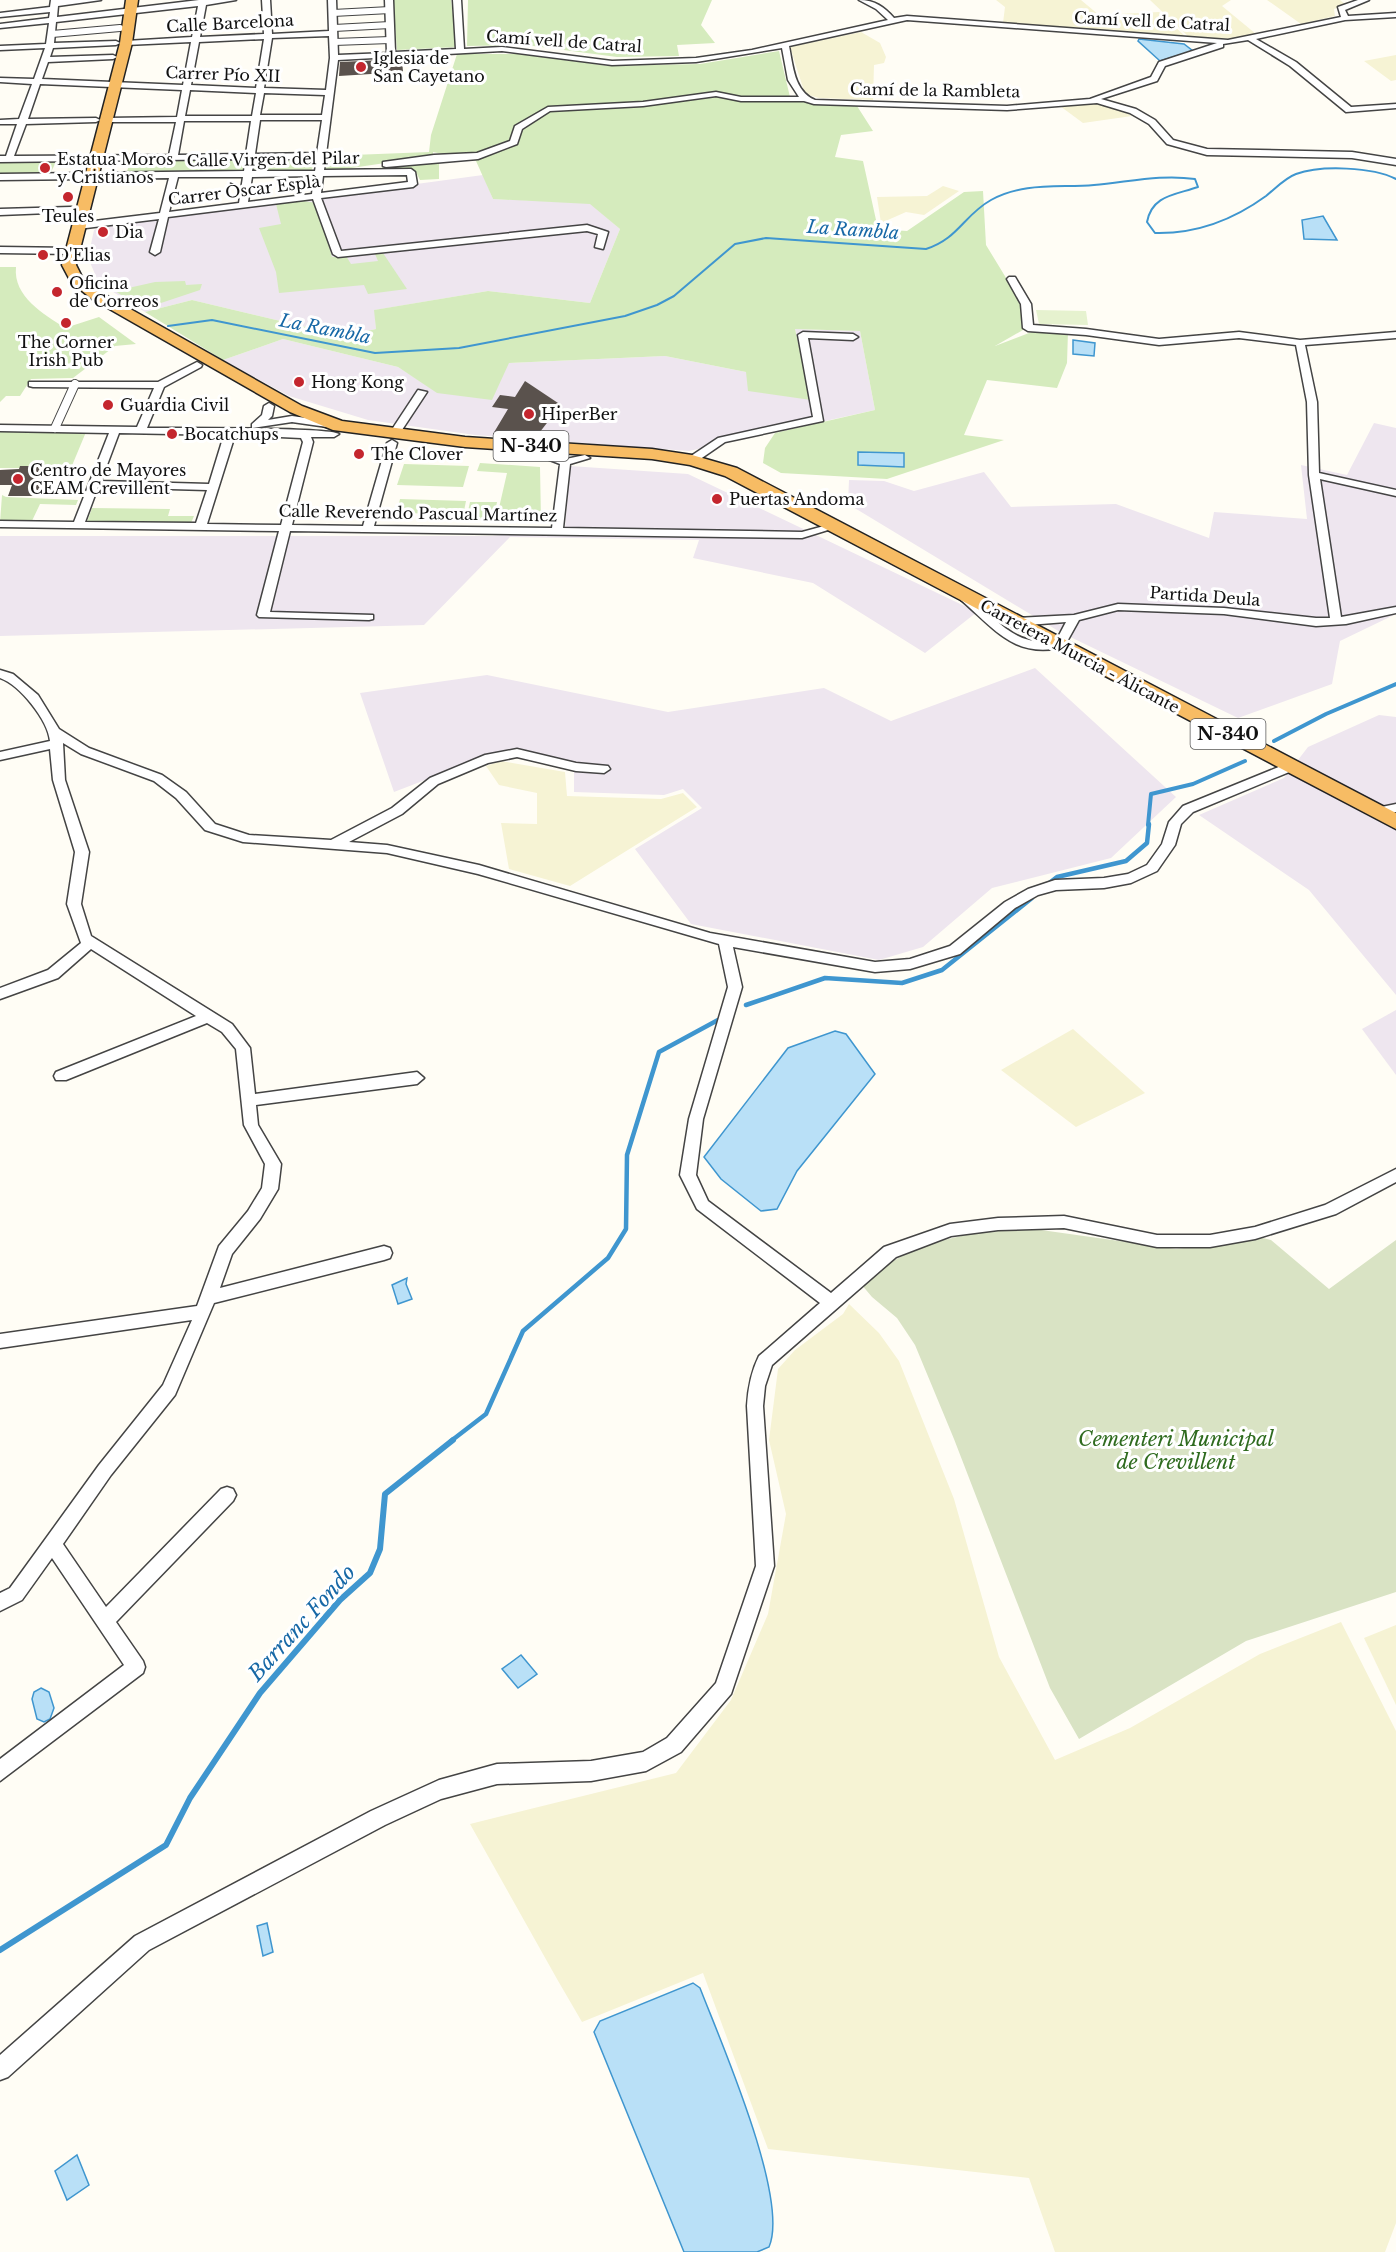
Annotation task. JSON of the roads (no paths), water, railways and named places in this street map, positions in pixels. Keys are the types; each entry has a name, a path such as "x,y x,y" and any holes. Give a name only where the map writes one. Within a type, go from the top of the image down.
{"highway":[{"name":"N-340","path":"111,84 113,57 121,43 120,28 127,6"},
{"name":"N-340","path":"127,6 121,43 92,158 71,210 66,251 69,265 76,279 97,296 296,420"},
{"name":"N-340","path":"86,176 78,226 60,269 68,285 85,300 296,420 337,430 393,439 687,467 728,476 763,490"},
{"name":"N-340","path":"393,439 652,454 692,460 731,472 763,490"},
{"name":"Carretera Murcia - Alicante","path":"763,490 1060,644 1290,767 1386,810 1396,822"}],"street":[{"path":"0,15 55,4 97,0"},
{"path":"2,48 4,26 54,20 127,6 232,0"},
{"path":"243,205 268,37 266,0"},
{"path":"332,0 334,58 316,196 338,254 587,228 603,232 600,247"},
{"path":"388,0 391,54"},
{"path":"457,0 460,50"},
{"path":"1345,18 1341,9 1365,0"},
{"path":"868,1 887,13 891,19"},
{"path":"173,158 202,2"},
{"path":"4,159 22,122 50,46 55,4"},
{"path":"333,13 390,10"},
{"name":"Camí vell de Catral","path":"334,58 460,50 523,50 630,64 696,60 785,45 891,19 918,19 1228,42 1345,18 1396,15"},
{"path":"334,34 390,25"},
{"path":"52,34 120,28"},
{"path":"334,34 390,40"},
{"name":"Calle Barcelona","path":"2,48 334,34"},
{"path":"1251,39 1293,64 1323,91 1349,110 1396,106"},
{"path":"1088,101 1154,79 1162,64 1228,42"},
{"path":"785,45 796,93 802,99"},
{"path":"45,60 113,57"},
{"name":"Carrer Pío XII","path":"0,80 329,93"},
{"name":"Camí de la Rambleta","path":"318,174 434,158 478,156 514,141 518,128 548,109 643,104 716,94 741,99 802,99 830,103 910,103 1007,108 1088,101 1109,102 1133,111 1152,122 1170,142 1185,148 1207,152 1352,155 1396,162"},
{"path":"0,122 326,117"},
{"name":"Calle Virgen del Pilar","path":"4,159 321,156"},
{"path":"86,176 65,173 65,167 92,158"},
{"path":"123,176 121,167 129,158"},
{"path":"51,177 58,168 58,159"},
{"name":"Calle Virgen del Pilar","path":"0,178 411,172 413,184"},
{"path":"155,252 174,176"},
{"name":"Carrer Òscar Esplà","path":"78,226 413,184"},
{"path":"0,212 71,210"},
{"path":"0,250 66,251"},
{"path":"1012,279 1026,304 1028,328 1086,332 1159,342 1239,335 1300,344 1396,335"},
{"path":"692,460 722,440 819,419 803,335 853,337"},
{"path":"1300,344 1312,402 1314,475 1336,620"},
{"path":"33,384 159,385 197,365"},
{"path":"56,428 75,384"},
{"path":"141,430 159,385"},
{"path":"368,529 393,439 422,392"},
{"path":"256,426 267,416 269,406"},
{"path":"231,431 296,420"},
{"path":"0,428 274,431 296,420"},
{"path":"296,420 308,442 263,615 369,617"},
{"path":"78,525 115,430"},
{"path":"200,527 231,431"},
{"path":"546,455 565,462 585,458"},
{"path":"557,532 565,462"},
{"path":"1314,475 1346,480 1396,493"},
{"path":"94,484 213,487"},
{"name":"Calle Reverendo Pascual Martínez","path":"0,524 802,535 835,526"},
{"path":"953,589 1020,645 1042,648 1060,644 1074,618"},
{"name":"Partida Deula","path":"1038,633 1074,618 1118,607 1224,611 1316,622 1396,610"},
{"name":"Partida Deula","path":"1015,622 1074,618"},
{"path":"0,674 9,677 34,698 56,737 59,780 82,852 74,904 79,926 85,939 227,1028 243,1048 251,1125 273,1164 270,1189 254,1215 225,1251 206,1305 169,1390 105,1470 52,1544 0,1608"},
{"path":"0,756 56,737 85,751 159,778 182,795 210,827 248,839 387,849 479,870 591,904 724,940 875,967 910,964 955,950 1010,905 1033,892 1055,885 1104,883 1131,878 1152,868 1168,846 1175,822 1188,809 1290,767"},
{"path":"331,846 397,811 434,781 485,759 517,753 576,767 604,769"},
{"path":"724,940 735,987 696,1119 688,1175 702,1205 832,1303"},
{"path":"0,994 53,974 90,943"},
{"path":"61,1076 207,1017"},
{"path":"247,1101 417,1078"},
{"path":"0,2068 142,1943 378,1818 439,1790 497,1774 591,1771 646,1761 674,1745 724,1688 765,1566 755,1406 757,1386 765,1361 890,1252 950,1230 998,1224 1064,1222 1157,1241 1210,1241 1255,1233 1330,1210 1396,1175"},
{"path":"0,1341 206,1305 384,1253"},
{"path":"105,1621 227,1495"},
{"path":"0,1771 136,1666 52,1544"}],"water":[{"path":"1139,39 1184,44 1193,51 1160,61 1138,41"},
{"path":"1323,216 1337,240 1304,239 1302,220"},
{"path":"1073,340 1095,343 1094,356 1073,354"},
{"path":"858,452 904,453 904,467 858,465"},
{"path":"835,1031 846,1034 875,1074 797,1171 777,1209 761,1211 721,1179 704,1157 788,1048"},
{"path":"407,1278 406,1284 412,1299 398,1304 392,1285"},
{"path":"521,1655 537,1674 518,1688 502,1669"},
{"path":"41,1688 49,1692 54,1708 50,1719 44,1722 37,1719 32,1699 34,1692"},
{"path":"267,1923 273,1952 263,1956 257,1926"},
{"path":"693,1983 700,1988 736,2080 762,2158 770,2194 773,2224 769,2247 757,2252 684,2252 594,2032 600,2021"},
{"path":"77,2155 89,2185 67,2200 55,2171"}],"waterway":[{"name":"La Rambla","path":"168,326 212,320 375,353 459,348 625,316 657,305 674,296 735,244 766,238 926,249 937,245 954,233 991,200 1016,190 1157,178 1195,179 1198,187 1166,197 1159,201 1150,213 1147,222 1155,233 1170,233 1199,228 1227,219 1253,205 1288,178 1307,171 1333,168 1361,170 1396,179"},
{"path":"1274,741 1326,714 1396,684"},
{"path":"1148,825 1151,794 1193,784 1245,761"},
{"path":"1048,884 1057,877 1126,861 1147,843 1149,824"},
{"path":"746,1005 825,978 902,983 942,970 1032,898"},
{"name":"Barranc Fondo","path":"451,1441 486,1414 523,1331 608,1258 626,1229 627,1155 659,1052 718,1020"},
{"name":"Barranc Fondo","path":"0,1950 166,1845 190,1798 260,1693 340,1600 370,1573 380,1549 385,1494 453,1440"}],"place":[{"name":"Iglesia de San Cayetano","path":"361,67"},
{"name":"Estatua Moros y Cristianos","path":"45,168"},
{"name":"Teules","path":"68,197"},
{"name":"Dia","path":"103,232"},
{"name":"D'Elias","path":"43,255"},
{"name":"Oficina de Correos","path":"57,292"},
{"name":"The Corner Irish Pub","path":"66,323"},
{"name":"Hong Kong","path":"299,382"},
{"name":"Guardia Civil","path":"108,405"},
{"name":"HiperBer","path":"529,414"},
{"name":"Bocatchups","path":"172,434"},
{"name":"The Clover","path":"359,454"},
{"name":"Centro de Mayores CEAM Crevillent","path":"18,479"},
{"name":"Puertas Andoma","path":"717,499"}],"park label":[{"name":"Cementeri Municipal de Crevillent","path":"1176,1450"}]}
